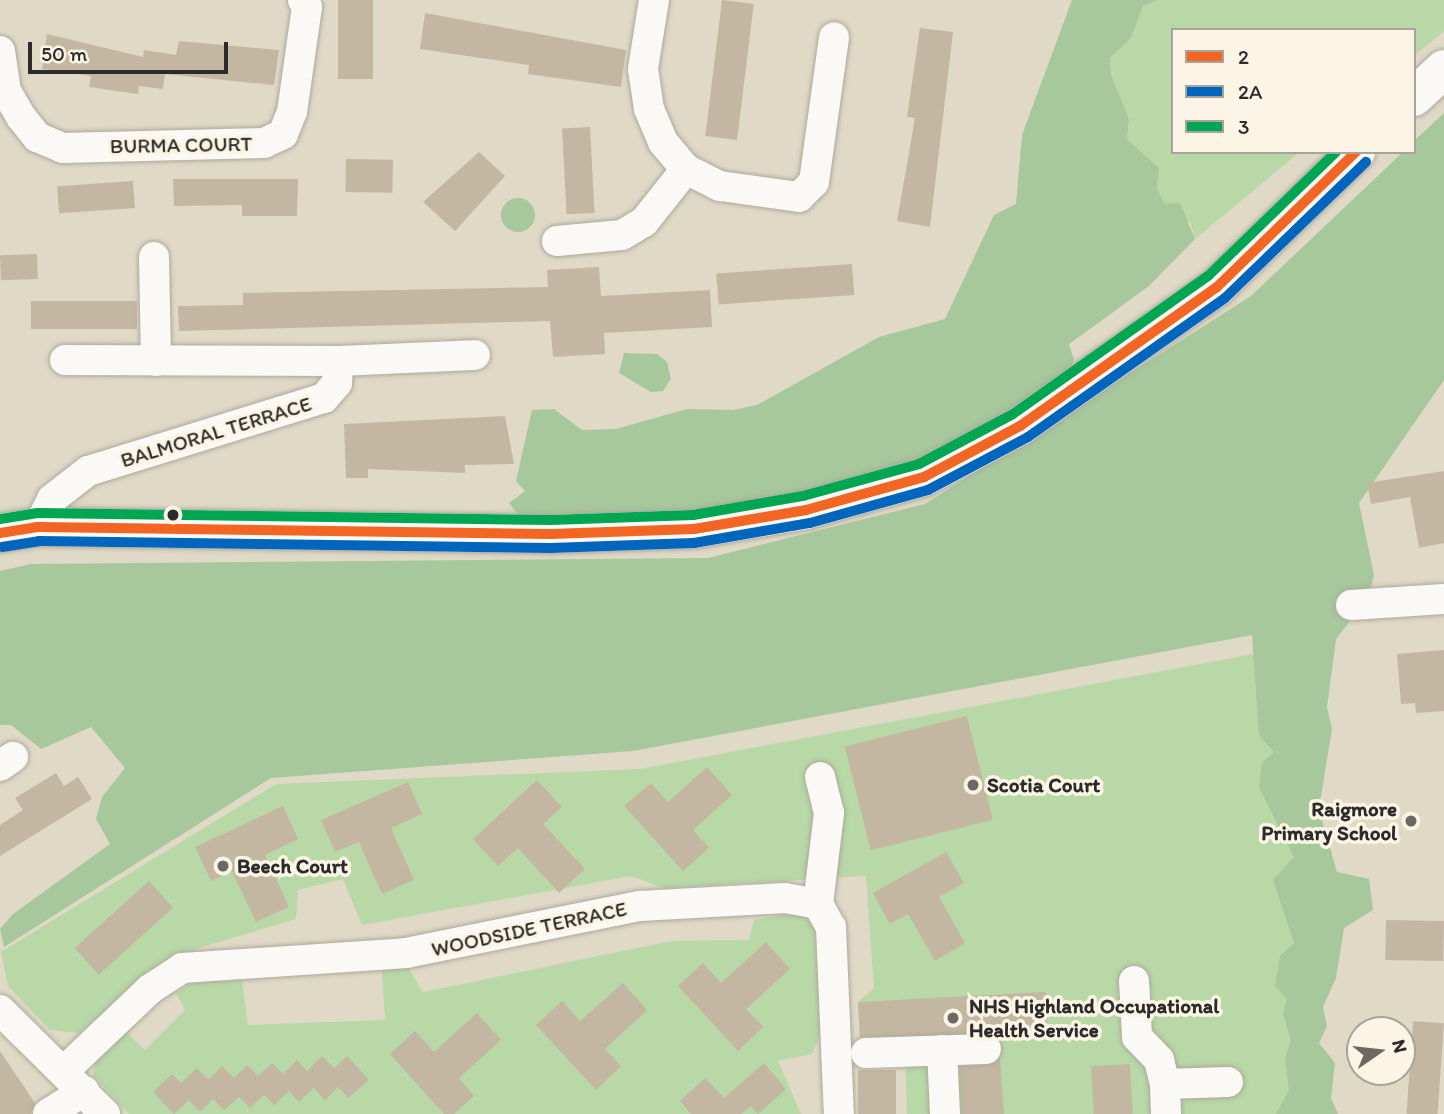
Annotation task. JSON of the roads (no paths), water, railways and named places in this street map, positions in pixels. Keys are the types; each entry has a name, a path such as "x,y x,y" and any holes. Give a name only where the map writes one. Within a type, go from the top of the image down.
{"main road":[{"path":"1416,95 1444,69"},
{"path":"0,533 38,527 551,534 694,529 806,510 924,477 1020,426 1217,287 1354,154"}],"street":[{"name":"BURMA COURT","path":"0,51 6,91 21,117 37,137 64,148 264,143 283,134 292,112 307,7 303,0"},
{"path":"654,0 643,69 649,109 663,142 686,169 720,186 799,197 814,182 834,37"},
{"path":"557,241 622,235 644,222 686,169"},
{"path":"154,257 156,361"},
{"path":"338,361 475,355"},
{"name":"BALMORAL TERRACE","path":"38,527 52,499 88,471 324,398 337,383 338,361 65,360"},
{"path":"1351,605 1444,599"},
{"path":"820,777 829,813 818,904 831,926 839,1114"},
{"name":"WOODSIDE TERRACE","path":"48,1114 150,989 183,968 406,953 640,906 785,898 818,904"},
{"path":"1134,981 1137,1037 1159,1060 1165,1084 1166,1114"},
{"path":"6,1023 74,1081 105,1114"},
{"path":"866,1053 986,1048"},
{"path":"942,1050 945,1114"},
{"path":"1165,1084 1228,1082"}],"place":[{"name":"Scotia Court","path":"973,785"},
{"name":"Raigmore Primary School","path":"1411,821"},
{"name":"Beech Court","path":"223,866"},
{"name":"NHS Highland Occupational Health Service","path":"953,1018"}]}
